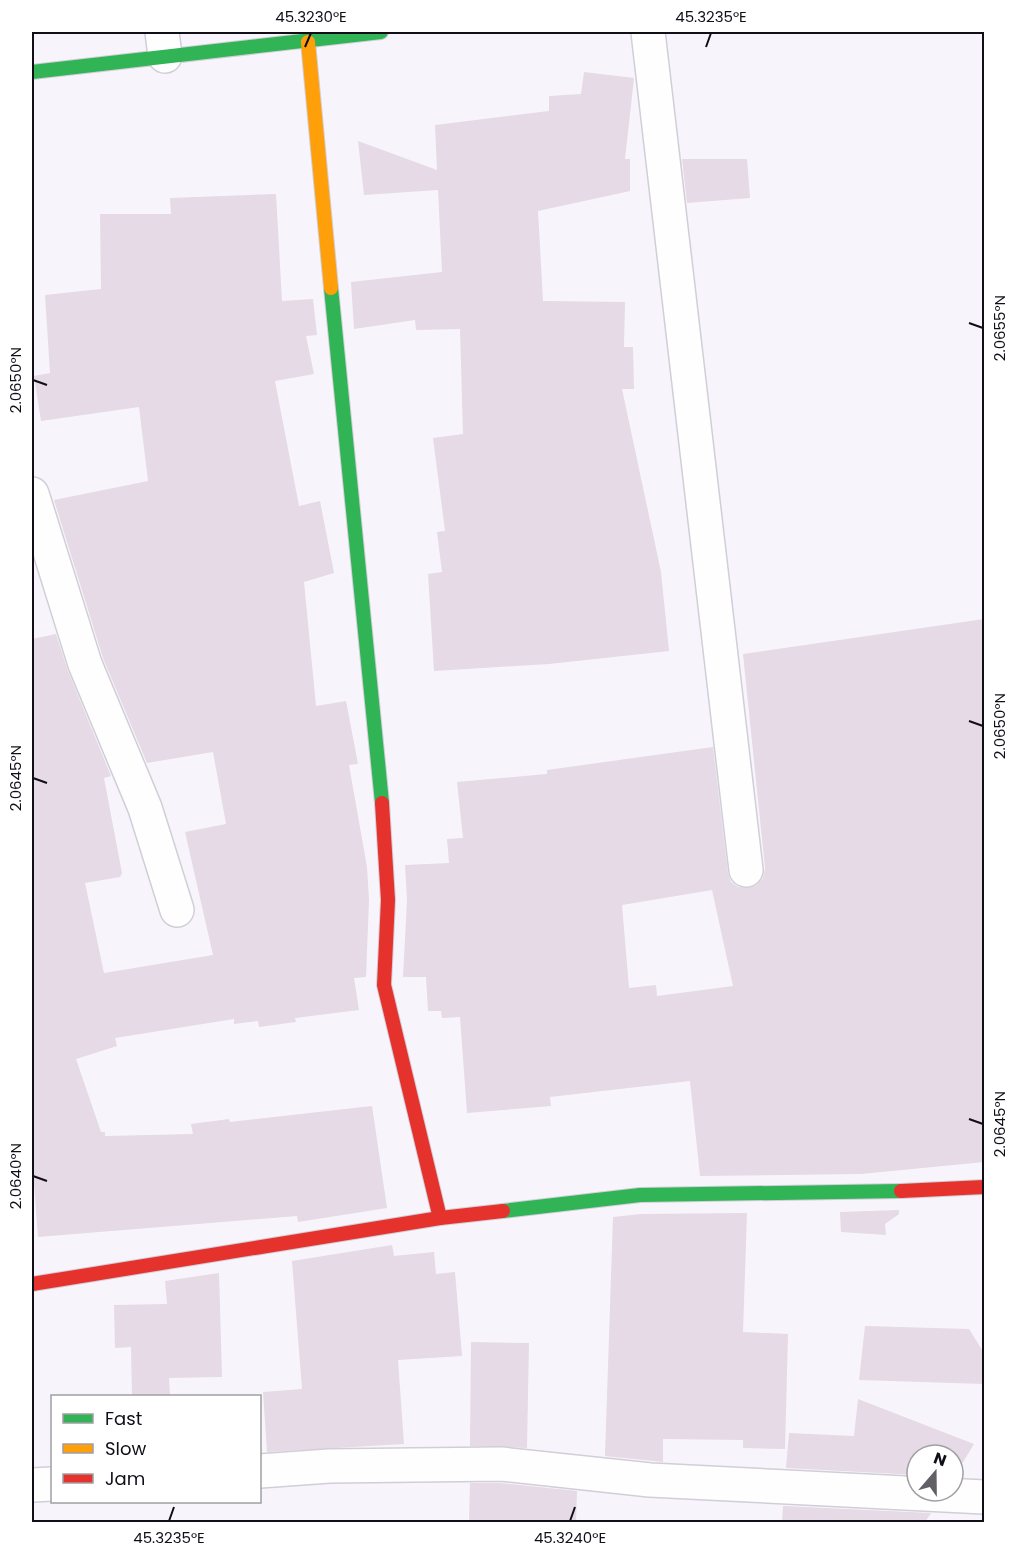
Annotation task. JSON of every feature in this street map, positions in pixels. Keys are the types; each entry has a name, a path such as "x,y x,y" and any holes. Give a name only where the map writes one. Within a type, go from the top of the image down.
{"street":[{"path":"32,72 164,44 308,42 381,32"},
{"path":"648,32 746,870"},
{"path":"308,42 364,639 380,763 388,900 384,985 440,1218"},
{"path":"32,494 85,664 145,808 177,910"},
{"path":"32,1284 440,1218 640,1195 850,1193 984,1187"},
{"path":"261,1471 328,1466 501,1464 650,1480 984,1497"},
{"path":"32,1485 51,1484"}],"building":[{"path":"584,72 634,78 625,159 630,159 630,191 538,211 543,301 625,302 624,347 633,347 634,389 622,389 661,572 669,651 549,664 434,671 428,574 442,572 437,532 445,531 433,438 463,434 460,329 416,330 415,320 354,329 351,282 442,272 438,190 364,195 358,141 437,170 435,125 549,111 549,96 581,94"},
{"path":"682,159 747,159 750,198 687,203"},
{"path":"276,194 282,301 313,299 317,335 306,336 314,374 275,381 299,506 320,501 334,573 304,582 316,706 346,701 358,764 349,765 367,867 369,900 366,977 354,978 359,1010 295,1018 296,1022 259,1027 258,1021 234,1024 234,1019 115,1038 117,1046 76,1059 101,1132 105,1132 105,1136 193,1134 191,1124 229,1119 230,1122 372,1106 387,1208 298,1222 297,1216 38,1237 32,1156 32,639 56,634 68,671 111,776 104,778 122,873 120,877 85,883 104,973 213,955 185,832 226,824 213,752 147,763 103,658 54,500 148,481 139,407 41,421 34,376 50,373 45,295 101,289 100,214 171,214 170,198"},
{"path":"984,619 984,1162 861,1174 700,1176 690,1081 550,1097 551,1106 467,1113 460,1017 442,1018 441,1011 428,1011 426,977 403,977 407,901 405,865 449,863 447,839 463,838 457,782 547,774 547,770 713,747 728,873 731,882 738,887 749,888 757,885 763,878 765,868 743,654","holes":["712,890 733,986 657,996 656,985 629,988 622,905"]},
{"path":"899,1210 899,1214 885,1224 886,1235 841,1232 840,1212"},
{"path":"747,1213 743,1332 788,1334 785,1449 743,1448 743,1440 663,1439 663,1462 605,1456 613,1217 641,1214"},
{"path":"392,1245 394,1256 434,1252 436,1274 455,1272 462,1356 398,1360 404,1444 267,1452 263,1392 302,1389 292,1261"},
{"path":"219,1273 222,1377 169,1378 170,1395 132,1395 131,1347 115,1348 114,1305 167,1304 165,1281"},
{"path":"865,1326 969,1329 984,1353 984,1384 859,1380"},
{"path":"471,1342 529,1343 527,1448 470,1446"},
{"path":"858,1399 974,1444 965,1459 965,1443 905,1443 905,1474 786,1468 789,1433 854,1436"},
{"path":"470,1483 500,1483 577,1491 576,1522 469,1522"},
{"path":"783,1506 931,1513 925,1522 782,1522"}],"traffic: fast":[{"path":"32,72 381,32"},
{"path":"331,288 382,803"},
{"path":"503,1211 640,1195 901,1191"}],"traffic: slow":[{"path":"308,42 331,288"}],"traffic: jam":[{"path":"382,803 388,900 384,985 440,1218"},
{"path":"901,1191 984,1187"},
{"path":"32,1284 440,1218 503,1211"}]}
